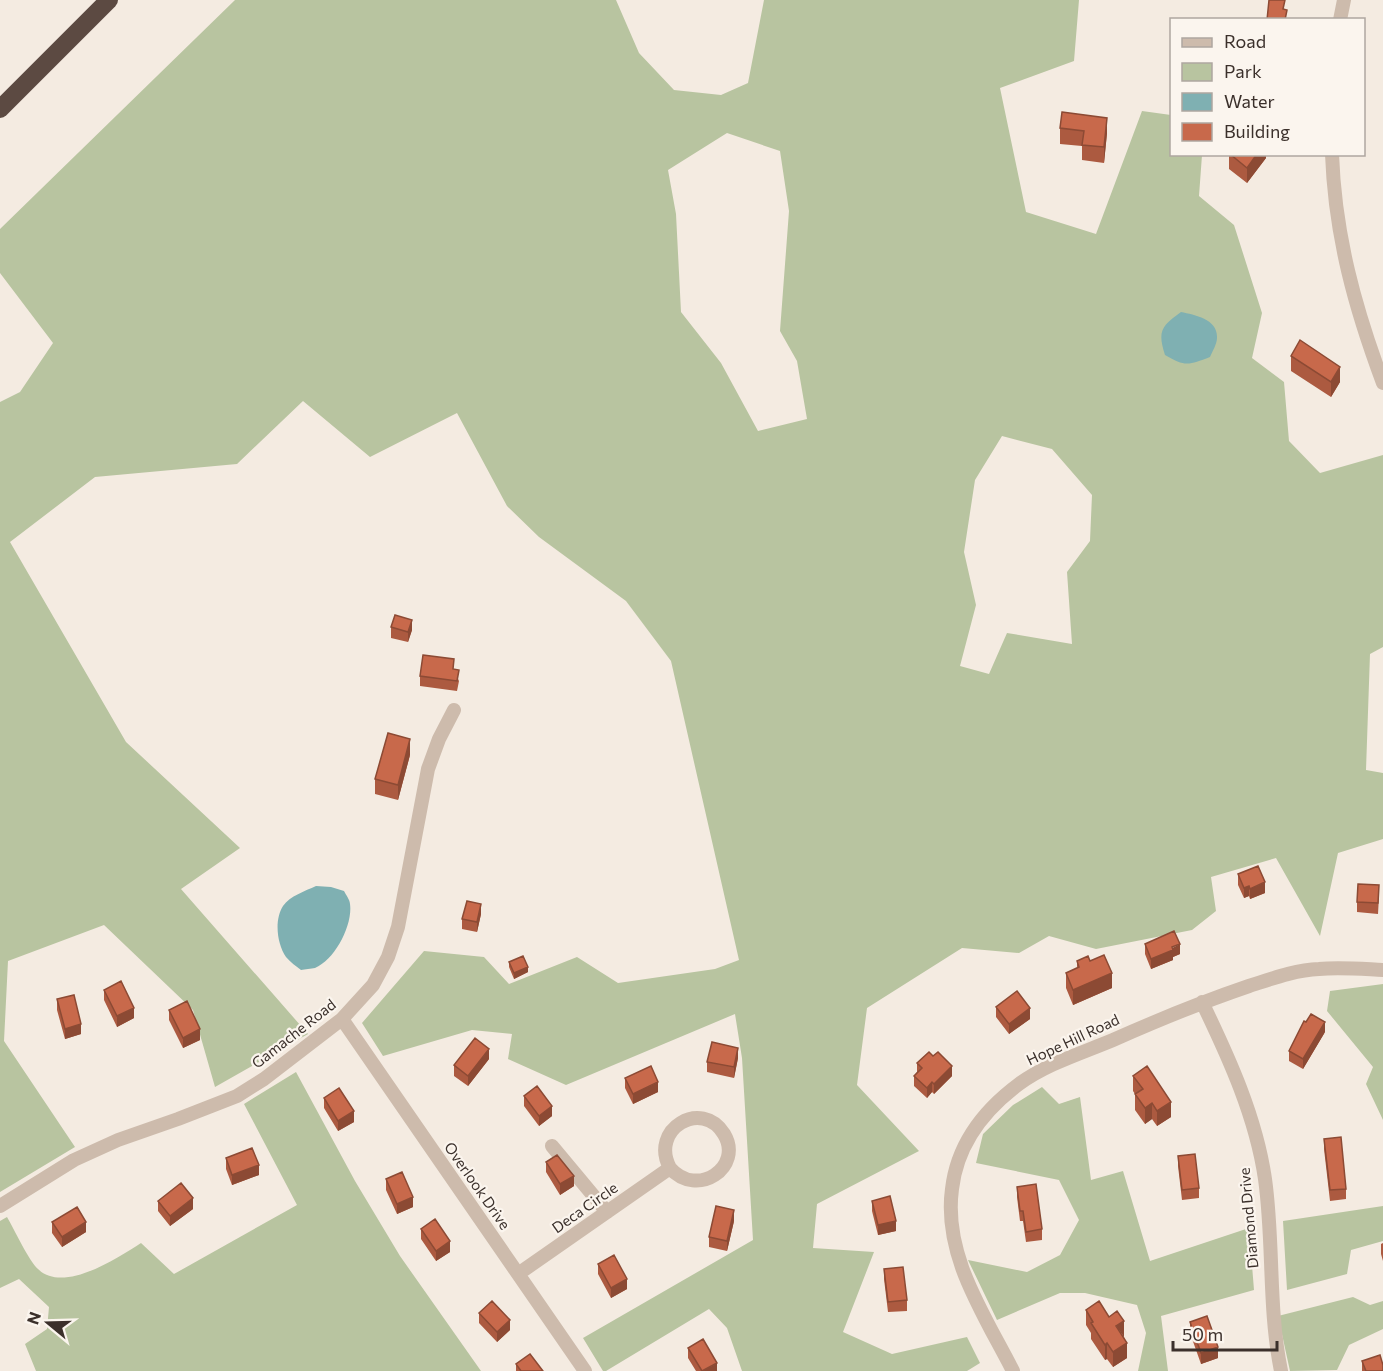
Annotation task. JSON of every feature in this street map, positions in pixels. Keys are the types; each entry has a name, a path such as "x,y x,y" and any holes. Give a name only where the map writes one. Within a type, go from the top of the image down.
{"highway":[{"path":"0,109 109,0"}],"street":[{"path":"1340,18 1344,0"},
{"path":"1332,156 1343,252 1363,329 1383,383"},
{"name":"Gamache Road","path":"0,1206 74,1160 104,1146 237,1096 264,1079 342,1019 373,985 388,957 398,927 428,769 439,739 454,710"},
{"name":"Hope Hill Road","path":"1012,1371 968,1282 956,1252 950,1220 952,1188 960,1157 966,1142 984,1116 1019,1084 1077,1055 1202,1002 1278,977 1318,969 1383,970"},
{"name":"Diamond Drive","path":"1202,1002 1245,1101 1258,1147 1266,1190 1274,1338 1281,1371"},
{"name":"Overlook Drive","path":"342,1019 585,1371"},
{"path":"690,1119 702,1119 714,1123 723,1132 728,1155 723,1167 714,1176 703,1181 691,1181 679,1176 670,1168 665,1144 670,1133 679,1124 690,1119"},
{"path":"552,1146 607,1212"},
{"name":"Deca Circle","path":"518,1274 670,1168"}],"green space":[{"path":"235,0 616,0 639,53 674,90 721,95 748,83 764,0 1079,0 1074,61 1000,88 1026,212 1096,234 1142,111 1170,115 1170,156 1202,156 1199,196 1234,225 1262,313 1252,358 1284,382 1289,441 1320,473 1383,455 1383,647 1370,654 1366,770 1383,773 1383,839 1338,853 1320,936 1276,858 1211,877 1216,911 1192,930 1096,949 1049,936 1019,953 962,948 867,1008 857,1085 919,1151 817,1204 813,1248 874,1252 843,1332 892,1354 967,1337 980,1363 967,1371 742,1371 727,1328 709,1309 603,1371 583,1338 753,1240 742,1058 735,1014 566,1085 508,1059 512,1034 472,1030 383,1056 362,1023 424,951 484,957 509,984 577,957 618,983 715,969 739,960 671,661 626,601 539,537 507,506 457,413 370,457 303,401 237,464 95,477 10,542 126,742 240,848 181,889 308,1034 215,1087 193,1010 104,925 8,961 4,1041 75,1147 0,1192 0,402 20,392 53,343 0,273 0,229","holes":["727,133 780,151 789,211 780,331 797,361 807,419 758,431 721,363 681,312 676,214 668,170","1002,436 1052,449 1092,495 1090,541 1067,572 1072,644 1007,633 989,674 960,666 976,605 964,552 975,480"]},
{"path":"1383,984 1383,1120 1366,1084 1373,1067 1327,1011 1330,991"},
{"path":"296,1072 355,1181 400,1256 481,1371 36,1371 25,1344 47,1329 49,1307 19,1279 0,1288 0,1221 7,1217 34,1265 49,1276 61,1278 90,1271 141,1243 174,1274 297,1205 244,1104"},
{"path":"1042,1087 1059,1104 1080,1097 1091,1180 1123,1171 1150,1261 1249,1228 1254,1290 1161,1316 1168,1371 1138,1371 1146,1333 1137,1305 1085,1293 1060,1293 997,1320 968,1260 1027,1272 1060,1255 1079,1220 1059,1180 976,1163 983,1134 1013,1105"},
{"path":"1383,1206 1383,1241 1351,1250 1347,1274 1287,1290 1283,1221"},
{"path":"1353,1297 1370,1305 1383,1301 1383,1329 1349,1345 1337,1370 1290,1371 1278,1316"}],"water":[{"path":"1181,312 1205,319 1214,326 1217,340 1210,357 1187,364 1165,355 1161,340 1163,329"},
{"path":"316,886 344,891 350,902 349,922 336,950 329,958 315,968 301,970 283,952 279,939 278,918 283,906 290,899"}],"building":[{"path":"1269,0 1285,0 1283,9 1287,10 1285,18 1267,18"},
{"path":"1062,112 1107,118 1104,147 1082,145 1084,131 1060,128"},
{"path":"1232,156 1256,156 1247,168"},
{"path":"1300,340 1340,367 1331,382 1291,356"},
{"path":"395,615 412,620 408,632 391,627"},
{"path":"423,655 454,659 453,669 459,670 457,681 420,676"},
{"path":"388,733 410,739 398,785 375,779"},
{"path":"1258,866 1265,882 1250,889 1249,886 1244,888 1238,874"},
{"path":"1358,884 1379,885 1378,903 1357,902"},
{"path":"467,901 481,904 477,922 462,919"},
{"path":"1174,931 1180,944 1172,947 1173,950 1151,959 1145,944"},
{"path":"1104,955 1112,973 1073,990 1066,973 1079,967 1077,961 1088,956 1090,961"},
{"path":"523,956 528,967 514,973 509,962"},
{"path":"121,981 134,1008 117,1016 104,990"},
{"path":"1017,991 1030,1008 1009,1024 996,1007"},
{"path":"74,995 81,1024 65,1029 57,999"},
{"path":"187,1001 200,1029 183,1038 169,1010"},
{"path":"1311,1014 1325,1022 1303,1059 1289,1051 1304,1021 1306,1022"},
{"path":"475,1038 489,1049 468,1076 454,1065"},
{"path":"712,1042 738,1048 734,1067 707,1062"},
{"path":"929,1052 933,1056 938,1052 952,1066 927,1088 914,1076 922,1068 917,1063"},
{"path":"651,1066 658,1082 633,1094 625,1078"},
{"path":"1147,1066 1171,1102 1157,1111 1152,1103 1145,1108 1135,1094 1143,1089 1133,1076"},
{"path":"537,1086 552,1106 539,1116 524,1096"},
{"path":"339,1088 354,1111 338,1121 324,1098"},
{"path":"1341,1137 1346,1189 1330,1190 1324,1139"},
{"path":"252,1148 259,1165 232,1175 226,1158"},
{"path":"1195,1154 1199,1188 1182,1190 1178,1156"},
{"path":"557,1155 574,1176 560,1184 546,1162"},
{"path":"402,1172 413,1197 397,1204 386,1179"},
{"path":"181,1183 193,1198 170,1216 158,1201"},
{"path":"1036,1184 1042,1229 1026,1232 1017,1187"},
{"path":"890,1196 896,1221 878,1225 872,1201"},
{"path":"716,1206 734,1210 727,1241 709,1237"},
{"path":"77,1207 86,1222 62,1237 52,1222"},
{"path":"435,1219 450,1241 436,1251 421,1229"},
{"path":"614,1255 627,1279 611,1288 598,1264"},
{"path":"903,1267 907,1300 888,1302 884,1269"},
{"path":"492,1301 510,1320 497,1332 479,1313"},
{"path":"1099,1301 1109,1317 1117,1311 1124,1321 1116,1326 1127,1343 1113,1352 1107,1343 1105,1345 1091,1323 1093,1322 1086,1310"},
{"path":"1207,1316 1218,1347 1201,1353 1190,1322"},
{"path":"703,1339 717,1363 702,1371 688,1348"},
{"path":"530,1354 543,1371 521,1371 516,1364"},
{"path":"1380,1355 1383,1371 1366,1371 1362,1361"}]}
